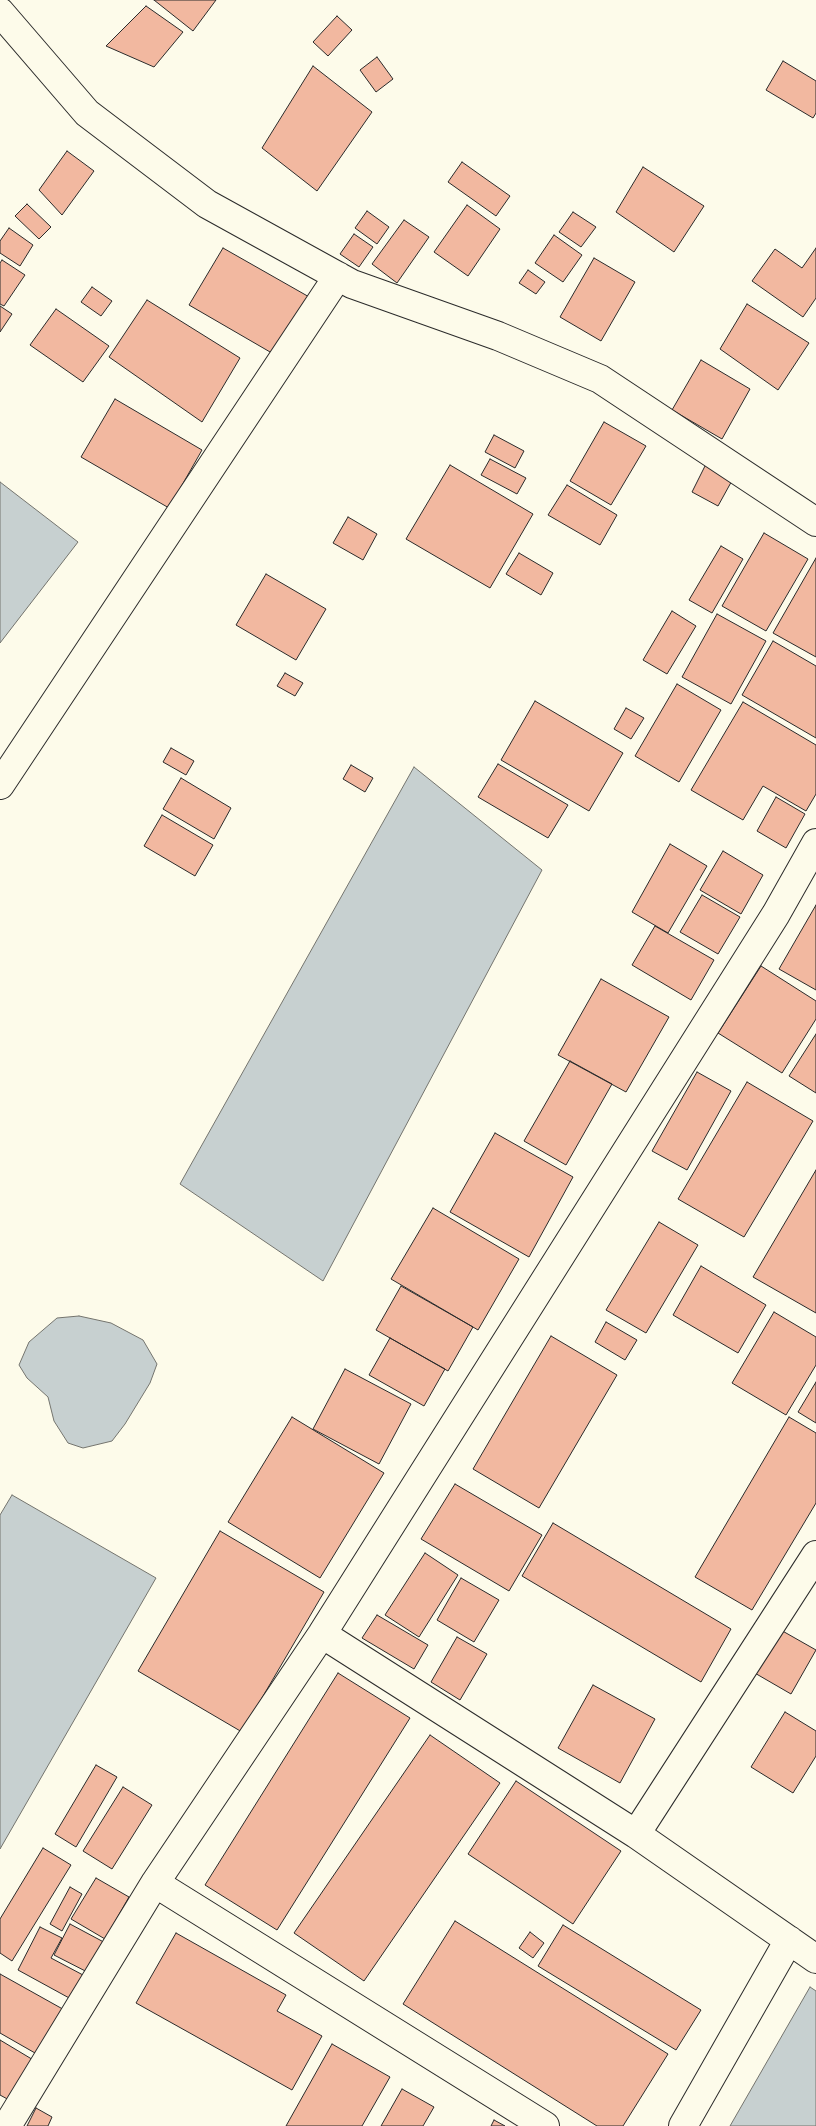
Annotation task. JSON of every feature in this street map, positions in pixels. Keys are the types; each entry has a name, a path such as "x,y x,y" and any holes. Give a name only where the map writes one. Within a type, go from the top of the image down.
{"street":[{"path":"0,12 86,113 207,204 352,284 498,336 600,379 816,522"},
{"path":"0,785 338,276"},
{"path":"7,2126 155,1883 322,1634 776,914 816,843"},
{"path":"636,1834 816,1554"},
{"path":"322,1634 636,1834 816,1959"},
{"path":"155,1883 545,2126"},
{"path":"683,2126 789,1940"}],"shaded area":[{"path":"0,482 78,542 0,643"},
{"path":"414,767 542,870 323,1281 180,1184"},
{"path":"79,1316 111,1323 143,1340 157,1364 150,1383 125,1424 112,1441 83,1448 68,1443 54,1421 48,1397 27,1378 19,1365 29,1342 57,1318"},
{"path":"12,1495 156,1578 0,1849 0,1515"},
{"path":"810,1987 816,1991 816,2126 730,2126"}],"building":[{"path":"154,0 216,0 193,31"},
{"path":"146,6 183,32 154,67 106,46"},
{"path":"337,16 352,30 328,56 313,42"},
{"path":"377,57 393,79 376,92 360,70"},
{"path":"783,61 816,81 816,113 813,118 766,90"},
{"path":"313,66 372,112 317,191 262,148"},
{"path":"67,151 94,171 62,215 39,190"},
{"path":"462,162 510,196 496,216 448,182"},
{"path":"643,167 704,206 674,252 616,212"},
{"path":"27,204 51,227 39,239 15,216"},
{"path":"467,205 500,229 468,276 434,252"},
{"path":"367,211 389,227 377,244 355,228"},
{"path":"573,212 596,227 581,247 559,232"},
{"path":"404,220 429,237 397,283 372,264"},
{"path":"9,228 33,245 20,266 0,253 0,241"},
{"path":"354,234 373,247 359,267 340,254"},
{"path":"554,235 582,255 563,282 535,263"},
{"path":"223,248 311,298 277,356 189,305"},
{"path":"816,248 816,298 803,317 752,281 775,249 802,268"},
{"path":"594,258 635,282 601,341 560,317"},
{"path":"2,260 25,275 4,306 0,304 0,263"},
{"path":"528,270 545,282 536,294 519,283"},
{"path":"92,287 112,301 101,316 81,302"},
{"path":"147,300 240,358 202,422 109,357"},
{"path":"747,304 809,343 778,390 720,349"},
{"path":"0,306 12,314 0,332"},
{"path":"56,309 109,346 83,382 30,345"},
{"path":"701,360 750,389 722,439 672,410"},
{"path":"115,399 202,450 169,508 81,457"},
{"path":"604,422 646,446 611,505 570,481"},
{"path":"494,435 524,451 515,468 485,452"},
{"path":"490,459 526,478 517,494 481,475"},
{"path":"707,462 734,477 718,506 692,492"},
{"path":"450,465 533,514 490,588 406,539"},
{"path":"567,485 617,515 600,545 548,515"},
{"path":"348,517 377,534 363,560 333,543"},
{"path":"764,533 808,559 766,631 722,606"},
{"path":"721,546 743,559 712,613 689,600"},
{"path":"519,553 553,573 541,595 506,574"},
{"path":"816,558 816,657 773,633"},
{"path":"266,574 326,609 296,660 236,625"},
{"path":"672,611 696,626 667,674 643,660"},
{"path":"717,614 766,641 731,704 682,677"},
{"path":"773,641 816,666 816,738 742,695"},
{"path":"285,673 303,683 295,696 277,686"},
{"path":"677,684 721,710 679,782 635,756"},
{"path":"535,701 623,753 589,811 501,760"},
{"path":"743,702 816,745 816,794 806,811 763,786 743,820 691,790"},
{"path":"626,708 644,718 631,739 614,729"},
{"path":"171,748 194,761 186,775 163,762"},
{"path":"498,764 568,805 548,838 478,797"},
{"path":"351,765 373,778 365,792 343,779"},
{"path":"181,778 231,808 214,839 163,809"},
{"path":"776,797 805,814 786,848 757,831"},
{"path":"162,815 213,845 195,876 144,846"},
{"path":"670,844 707,866 668,933 632,912"},
{"path":"723,851 763,875 741,914 700,890"},
{"path":"702,895 740,917 718,954 680,932"},
{"path":"816,905 816,990 779,969"},
{"path":"655,926 714,960 691,1000 632,965"},
{"path":"761,966 816,1001 816,1019 782,1073 718,1033"},
{"path":"601,979 669,1017 626,1092 558,1055"},
{"path":"816,1034 816,1093 789,1076"},
{"path":"570,1061 612,1084 566,1165 524,1141"},
{"path":"697,1072 731,1091 687,1170 652,1151"},
{"path":"747,1082 813,1121 744,1237 678,1199"},
{"path":"495,1133 573,1177 529,1257 450,1212"},
{"path":"816,1170 816,1313 753,1277"},
{"path":"433,1208 519,1259 478,1330 391,1279"},
{"path":"659,1222 698,1245 646,1333 606,1310"},
{"path":"701,1266 766,1305 738,1353 673,1315"},
{"path":"401,1286 473,1327 448,1371 376,1330"},
{"path":"774,1312 816,1337 816,1365 786,1415 732,1383"},
{"path":"606,1322 637,1340 625,1360 595,1342"},
{"path":"551,1336 617,1375 539,1508 473,1469"},
{"path":"390,1338 445,1369 424,1406 369,1375"},
{"path":"345,1369 411,1404 379,1464 313,1429"},
{"path":"816,1382 816,1423 798,1412"},
{"path":"292,1417 384,1473 320,1578 228,1522"},
{"path":"789,1417 816,1433 816,1503 752,1610 695,1577"},
{"path":"455,1484 542,1535 509,1591 421,1539"},
{"path":"553,1523 731,1629 701,1682 522,1576"},
{"path":"220,1531 324,1592 242,1732 138,1671"},
{"path":"425,1553 458,1575 419,1637 385,1615"},
{"path":"461,1578 499,1600 474,1642 437,1620"},
{"path":"377,1615 428,1645 414,1669 362,1638"},
{"path":"779,1629 816,1650 791,1694 753,1672"},
{"path":"457,1637 487,1654 460,1700 431,1682"},
{"path":"338,1673 410,1718 277,1930 205,1885"},
{"path":"593,1685 655,1719 620,1783 558,1748"},
{"path":"785,1712 816,1731 816,1756 793,1793 751,1767"},
{"path":"430,1735 500,1783 364,1981 294,1933"},
{"path":"96,1765 117,1777 76,1847 55,1834"},
{"path":"516,1781 621,1851 573,1924 468,1854"},
{"path":"123,1787 152,1805 112,1869 83,1851"},
{"path":"43,1848 71,1865 12,1961 0,1953 0,1919"},
{"path":"96,1878 129,1897 105,1939 71,1919"},
{"path":"70,1887 82,1894 62,1931 50,1924"},
{"path":"455,1921 668,2054 623,2126 597,2126 403,2004"},
{"path":"70,1924 113,1947 97,1977 54,1955"},
{"path":"563,1925 701,2010 676,2050 538,1966"},
{"path":"40,1927 62,1938 51,1958 83,1975 71,1999 18,1970"},
{"path":"530,1932 544,1943 533,1958 519,1948"},
{"path":"176,1933 286,1995 277,2011 322,2036 292,2090 136,2003"},
{"path":"0,1974 68,2012 42,2057 0,2033"},
{"path":"0,2040 35,2061 11,2101 0,2095"},
{"path":"332,2044 390,2077 362,2126 286,2126"},
{"path":"402,2089 434,2107 423,2126 381,2126"},
{"path":"36,2108 52,2117 48,2126 27,2126"},
{"path":"494,2120 505,2126 491,2126"}]}
